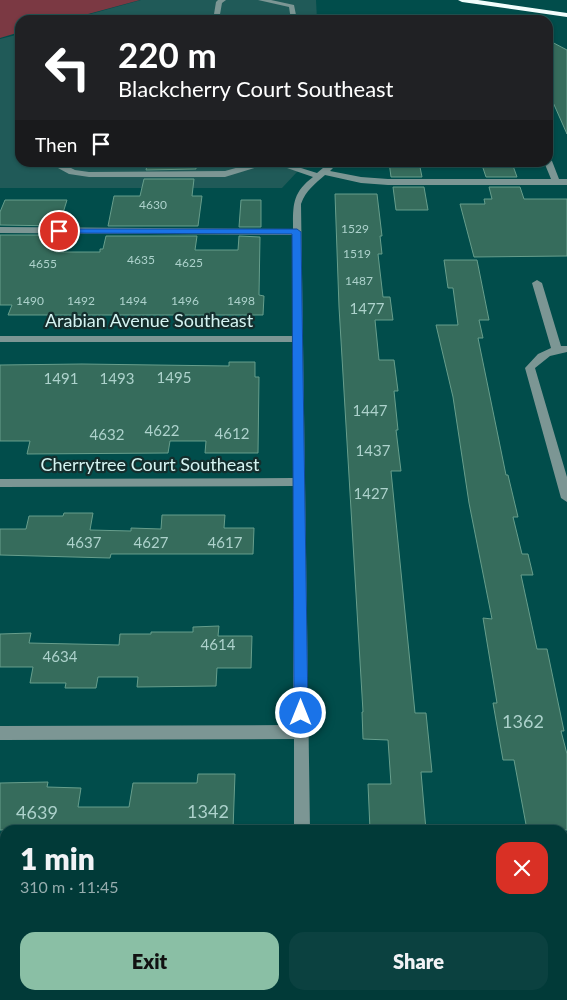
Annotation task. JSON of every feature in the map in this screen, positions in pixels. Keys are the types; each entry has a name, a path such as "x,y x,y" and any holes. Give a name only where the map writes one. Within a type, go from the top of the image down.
{"highway":[{"path":"462,0 567,15"},
{"path":"507,0 567,9"}],"street":[{"path":"217,15 219,2 223,0"},
{"path":"261,0 292,6 293,15"},
{"path":"63,167 81,175 93,176 225,174 250,167"},
{"path":"292,167 322,174 388,182 567,182"},
{"path":"302,825 299,339 296,204 307,185 330,167"},
{"path":"550,167 556,182"},
{"path":"0,230 297,232"},
{"path":"537,283 562,349 538,357 530,368 567,498"},
{"name":"Arabian Avenue Southeast","path":"0,339 299,339"},
{"name":"Cherrytree Court Southeast","path":"0,483 300,482"},
{"path":"0,732 301,732"}],"shaded area":[{"path":"0,0 140,0 84,15 15,15 15,34 0,38"},
{"path":"141,0 316,0 317,15 87,15"},
{"path":"15,35 15,167 305,167 297,172 282,188 0,188 0,39"}],"building":[{"path":"553,43 567,50 567,134 553,102"},
{"path":"147,167 196,167 196,169 146,170"},
{"path":"390,167 420,167 422,177 391,177"},
{"path":"483,167 513,167 517,177 486,177"},
{"path":"144,179 194,179 192,196 202,196 198,226 108,226 114,196 140,196"},
{"path":"393,187 424,187 428,210 396,210"},
{"path":"489,187 520,187 524,199 567,199 567,256 474,257 460,204 485,204 484,199 492,199"},
{"path":"335,194 377,194 382,236 380,236 382,254 378,254 383,297 390,297 393,320 375,320 379,360 394,360 398,391 394,391 401,471 391,471 415,713 426,713 432,772 421,772 426,825 370,825 368,784 391,784 388,740 363,739 339,307"},
{"path":"5,200 67,200 59,226 0,225 0,212"},
{"path":"241,200 261,200 261,227 239,227"},
{"path":"0,235 56,235 52,249 57,249 56,252 100,252 100,249 103,249 106,236 197,236 195,250 238,250 239,236 260,237 259,295 264,296 263,315 8,315 12,305 0,305"},
{"path":"444,260 477,260 489,320 479,320 483,338 478,338 506,475 508,475 518,517 513,517 522,554 528,554 533,575 521,575 537,649 547,649 564,731 561,731 567,754 567,825 526,825 514,760 503,760 493,703 497,703 483,618 492,619 469,503 453,397 436,325 458,325 453,288 448,288"},
{"path":"229,362 255,362 255,377 259,377 258,453 205,453 206,441 170,441 168,453 27,454 30,441 0,441 0,365 229,366"},
{"path":"64,513 93,513 90,530 131,531 131,528 161,529 162,515 225,515 224,528 254,528 253,554 111,554 110,558 0,555 0,529 26,529 29,516 63,516"},
{"path":"219,626 218,636 252,636 251,668 217,668 216,686 137,687 138,677 98,677 96,688 65,688 66,683 30,683 33,667 0,667 0,634 31,633 29,643 119,645 120,634 193,632 193,627"},
{"path":"198,774 235,774 233,825 0,825 0,783 48,782 47,787 81,788 78,807 129,807 133,783 197,783"}],"route":[{"path":"59,231 297,232 301,713"}]}
